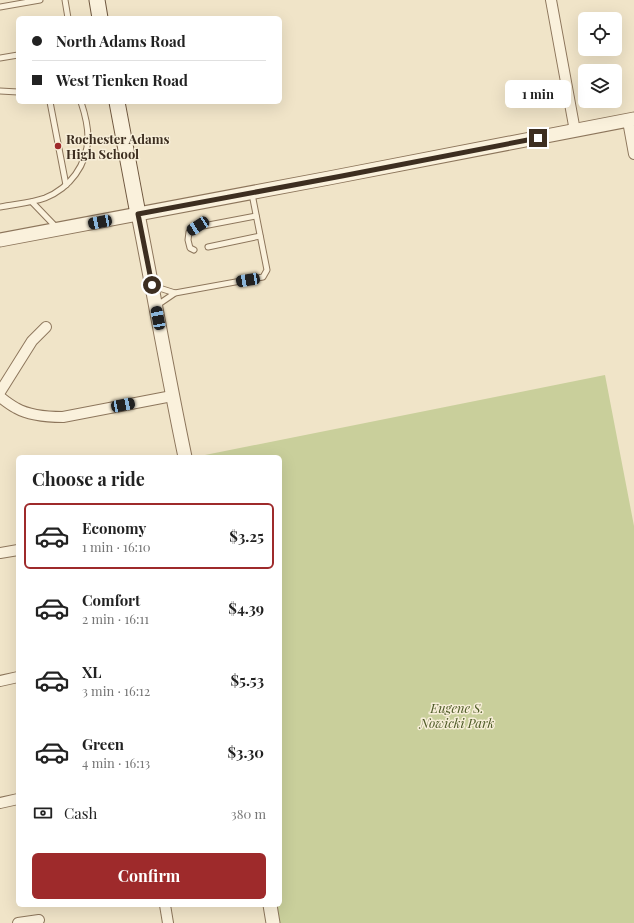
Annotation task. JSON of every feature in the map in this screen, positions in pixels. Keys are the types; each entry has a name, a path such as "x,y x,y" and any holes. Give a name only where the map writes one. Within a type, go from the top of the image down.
{"main road":[{"path":"97,0 100,16"},
{"path":"116,104 138,214"}],"street":[{"path":"551,0 575,131"},
{"path":"0,240 631,120 634,154"},
{"path":"138,214 185,455"},
{"path":"0,392 32,341 46,327"},
{"path":"0,397 16,408 30,414 45,417 63,417 172,396"},
{"path":"0,553 16,550"},
{"path":"0,680 16,677"},
{"path":"0,803 16,799"},
{"path":"165,907 168,923"},
{"path":"270,907 273,923"},
{"path":"18,923 39,920"}],"lane":[{"path":"0,7 40,0"},
{"path":"65,0 68,16"},
{"path":"0,58 16,55"},
{"path":"0,91 16,92"},
{"path":"50,104 66,185"},
{"path":"0,207 32,202 51,195 66,185 75,175 84,159 88,140 87,125 82,104"},
{"path":"156,306 175,293 262,277 267,270 252,193"},
{"path":"32,202 58,230"},
{"path":"194,250 190,248 188,240 189,232 198,226 256,216"},
{"path":"208,247 260,236"},
{"path":"152,285 175,293"}],"green space":[{"name":"Eugene S. Nowicki Park","path":"605,375 634,526 634,923 279,923 276,907 282,907 282,455 205,455"}],"place":[{"name":"Rochester Adams High School","path":"58,146"}],"route":[{"path":"152,285 138,214 538,138"}]}
